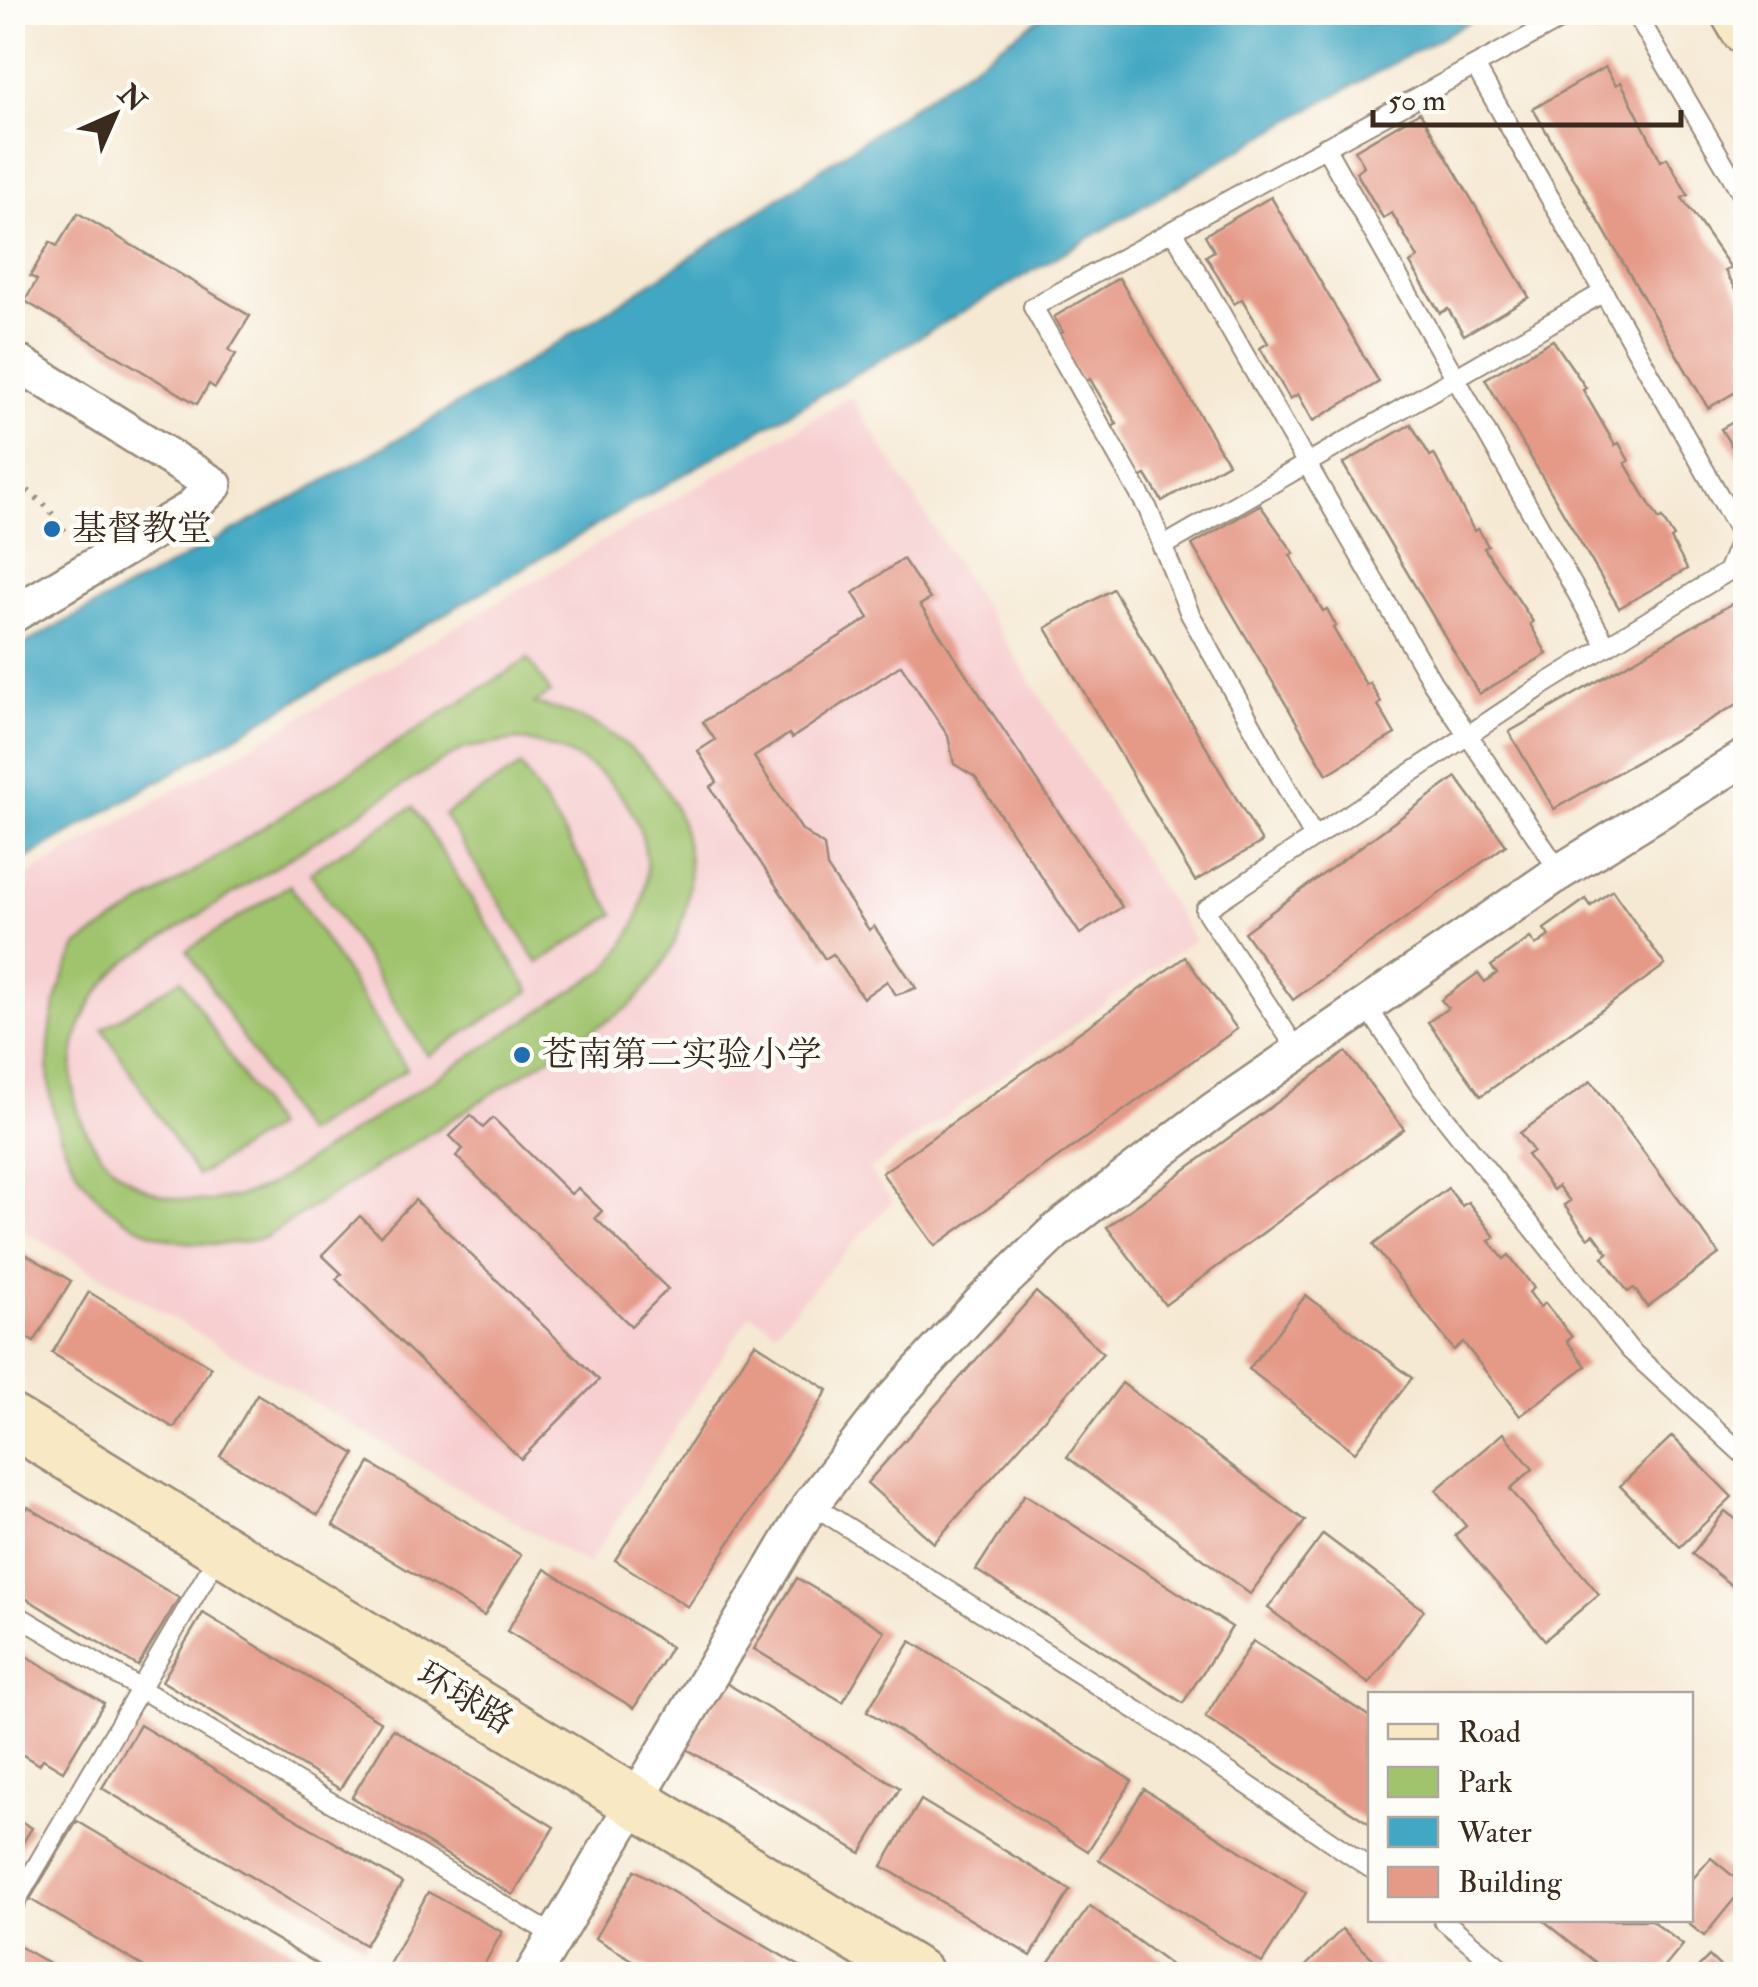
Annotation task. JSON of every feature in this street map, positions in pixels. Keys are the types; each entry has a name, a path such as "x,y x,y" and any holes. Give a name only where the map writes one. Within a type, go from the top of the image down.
{"street":[{"path":"1736,12 1746,29"},
{"path":"12,359 214,484 189,510 12,614"},
{"path":"533,1974 811,1504 919,1370 1055,1232 1298,1051 1560,872 1746,756"},
{"name":"环球路","path":"12,1421 916,1974"}],"lane":[{"path":"1314,837 1190,614 1148,510 1033,306 1559,20 1599,14 1638,17 1671,12"},
{"path":"1638,17 1746,201"},
{"path":"1298,1051 1204,910 1469,733 1727,572 1742,536 1475,66"},
{"path":"1325,148 1607,646"},
{"path":"1173,230 1432,682 1560,872"},
{"path":"1162,547 1604,292"},
{"path":"1366,1005 1420,1086 1630,1350 1746,1457"},
{"path":"811,1504 1155,1722 1368,1867"},
{"path":"12,1908 222,1549"},
{"path":"12,1612 555,1936"},
{"path":"1445,1922 1508,1974"}],"path":[{"path":"12,477 63,526 89,570"}],"shaded area":[{"name":"苍南第二实验小学","path":"851,397 1194,940 869,1170 892,1201 775,1330 750,1314 588,1565 13,1224 13,884"}],"green space":[{"path":"528,659 551,693 534,704 587,721 630,748 662,783 682,824 689,869 683,916 664,963 629,1007 264,1238 200,1244 146,1231 104,1203 73,1163 54,1114 48,1060 56,1002 78,945","holes":["518,740 560,751 594,769 621,795 638,825 646,859 644,896 631,933 606,969 270,1185 214,1200 164,1196 122,1175 92,1141 75,1099 74,1053 90,1005 127,961 466,748"]},
{"path":"521,766 615,914 538,963 444,815"},
{"path":"413,807 530,991 428,1056 310,872"},
{"path":"290,885 407,1069 304,1134 187,950"},
{"path":"181,979 274,1127 197,1176 103,1029"}],"water":[{"path":"1047,13 1485,13 1310,109 13,866 13,650 481,390 697,253"}],"building":[{"path":"1605,67 1616,85 1621,82 1661,161 1667,158 1688,195 1682,198 1731,268 1725,271 1746,305 1746,386 1708,408 1533,109"},
{"path":"1420,112 1529,297 1464,335 1448,309 1440,313 1410,263 1418,258 1392,213 1383,218 1356,172 1364,166 1355,150"},
{"path":"1271,197 1379,382 1313,421 1298,394 1290,399 1260,348 1268,343 1242,299 1234,304 1206,256 1214,251 1205,235"},
{"path":"78,213 250,316 229,350 236,354 215,388 209,384 197,404 25,301 37,280 30,276 50,242 57,246"},
{"path":"1119,278 1228,463 1162,501 1146,475 1138,479 1108,429 1117,424 1090,379 1082,384 1055,337 1063,332 1054,317"},
{"path":"1553,340 1586,388 1583,390 1615,445 1619,443 1629,461 1625,463 1659,520 1662,518 1674,537 1671,539 1687,569 1619,608 1485,379"},
{"path":"1746,415 1746,470 1721,429"},
{"path":"1411,424 1430,456 1434,454 1474,531 1478,529 1488,546 1484,548 1533,622 1530,624 1547,654 1479,694 1343,464"},
{"path":"1260,505 1294,553 1290,555 1323,611 1327,609 1336,626 1333,628 1366,685 1370,683 1395,734 1327,774 1192,545"},
{"path":"903,559 930,599 920,605 1122,907 1080,934 975,777 954,764 948,736 901,665 792,738 789,734 754,757 802,830 824,846 827,867 869,930 874,926 916,988 896,995 887,981 863,998 833,954 825,959 710,787 717,782 698,751 715,740 703,722 869,618 853,593"},
{"path":"1113,589 1262,842 1195,881 1046,628"},
{"path":"1735,602 1746,620 1746,699 1554,809 1509,732"},
{"path":"1456,777 1506,845 1293,1000 1244,932"},
{"path":"1612,890 1665,965 1481,1096 1428,1022 1448,1008 1441,1000 1478,973 1485,982 1497,973 1491,966 1530,938 1536,945 1549,936 1544,929 1586,899 1591,906"},
{"path":"1185,957 1237,1029 935,1246 882,1173"},
{"path":"1346,1052 1404,1129 1165,1305 1107,1227"},
{"path":"1591,1081 1719,1254 1647,1307 1634,1288 1628,1292 1603,1257 1608,1253 1594,1234 1588,1238 1564,1205 1570,1201 1558,1186 1553,1190 1527,1155 1533,1151 1520,1133"},
{"path":"471,1115 483,1128 493,1118 571,1194 578,1188 602,1211 595,1218 668,1289 631,1326 456,1156 463,1149 450,1136"},
{"path":"1448,1188 1462,1206 1468,1202 1495,1237 1489,1241 1504,1259 1509,1255 1534,1288 1529,1292 1540,1307 1545,1303 1572,1337 1567,1341 1586,1366 1520,1416 1463,1342 1454,1350 1373,1245"},
{"path":"415,1200 599,1380 521,1459 336,1279 342,1274 322,1255 360,1216 380,1236"},
{"path":"12,1246 71,1281 34,1342 12,1329"},
{"path":"89,1292 211,1367 174,1428 52,1353"},
{"path":"1036,1292 1103,1353 934,1543 867,1483"},
{"path":"1306,1295 1412,1378 1355,1452 1249,1369"},
{"path":"755,1343 828,1390 688,1607 615,1560"},
{"path":"1122,1383 1305,1521 1250,1594 1067,1457"},
{"path":"257,1394 355,1454 318,1515 220,1456"},
{"path":"1503,1433 1533,1469 1510,1489 1599,1594 1545,1640 1455,1535 1466,1526 1436,1490"},
{"path":"1672,1436 1732,1497 1680,1547 1620,1486"},
{"path":"370,1463 521,1555 484,1616 333,1525"},
{"path":"1025,1494 1232,1627 1183,1703 976,1570"},
{"path":"28,1507 179,1598 138,1666 12,1590 12,1533"},
{"path":"1725,1511 1746,1527 1746,1597 1692,1554"},
{"path":"1323,1534 1424,1610 1369,1684 1268,1608"},
{"path":"545,1569 671,1647 634,1708 507,1631"},
{"path":"797,1578 885,1631 843,1702 754,1649"},
{"path":"203,1613 381,1722 340,1789 162,1681"},
{"path":"911,1641 1132,1781 1088,1851 867,1711"},
{"path":"1253,1641 1368,1716 1368,1823 1205,1717"},
{"path":"12,1647 104,1703 63,1771 43,1759 39,1765 12,1748"},
{"path":"726,1683 900,1788 861,1853 687,1749"},
{"path":"140,1725 402,1883 365,1945 102,1788"},
{"path":"393,1729 554,1827 513,1895 352,1797"},
{"path":"1144,1789 1306,1893 1262,1963 1099,1860"},
{"path":"921,1800 1070,1890 1031,1956 882,1866"},
{"path":"12,1816 32,1828 12,1860"},
{"path":"77,1821 334,1974 156,1974 30,1899"},
{"path":"1711,1858 1745,1886 1704,1936 1686,1922 1693,1922 1693,1879"},
{"path":"635,1870 808,1971 657,1974 595,1938"},
{"path":"428,1892 502,1932 479,1974 384,1974"},
{"path":"1090,1906 1183,1974 1055,1974 1045,1967"},
{"path":"1545,1922 1654,1922 1683,1945 1659,1974 1610,1974"},
{"path":"1342,1929 1389,1974 1298,1974"},
{"path":"12,1942 67,1974 12,1974"},
{"path":"1709,1956 1728,1974 1691,1974"}],"place":[{"name":"基督教堂","path":"52,529"},
{"name":"苍南第二实验小学","path":"522,1055"}]}
